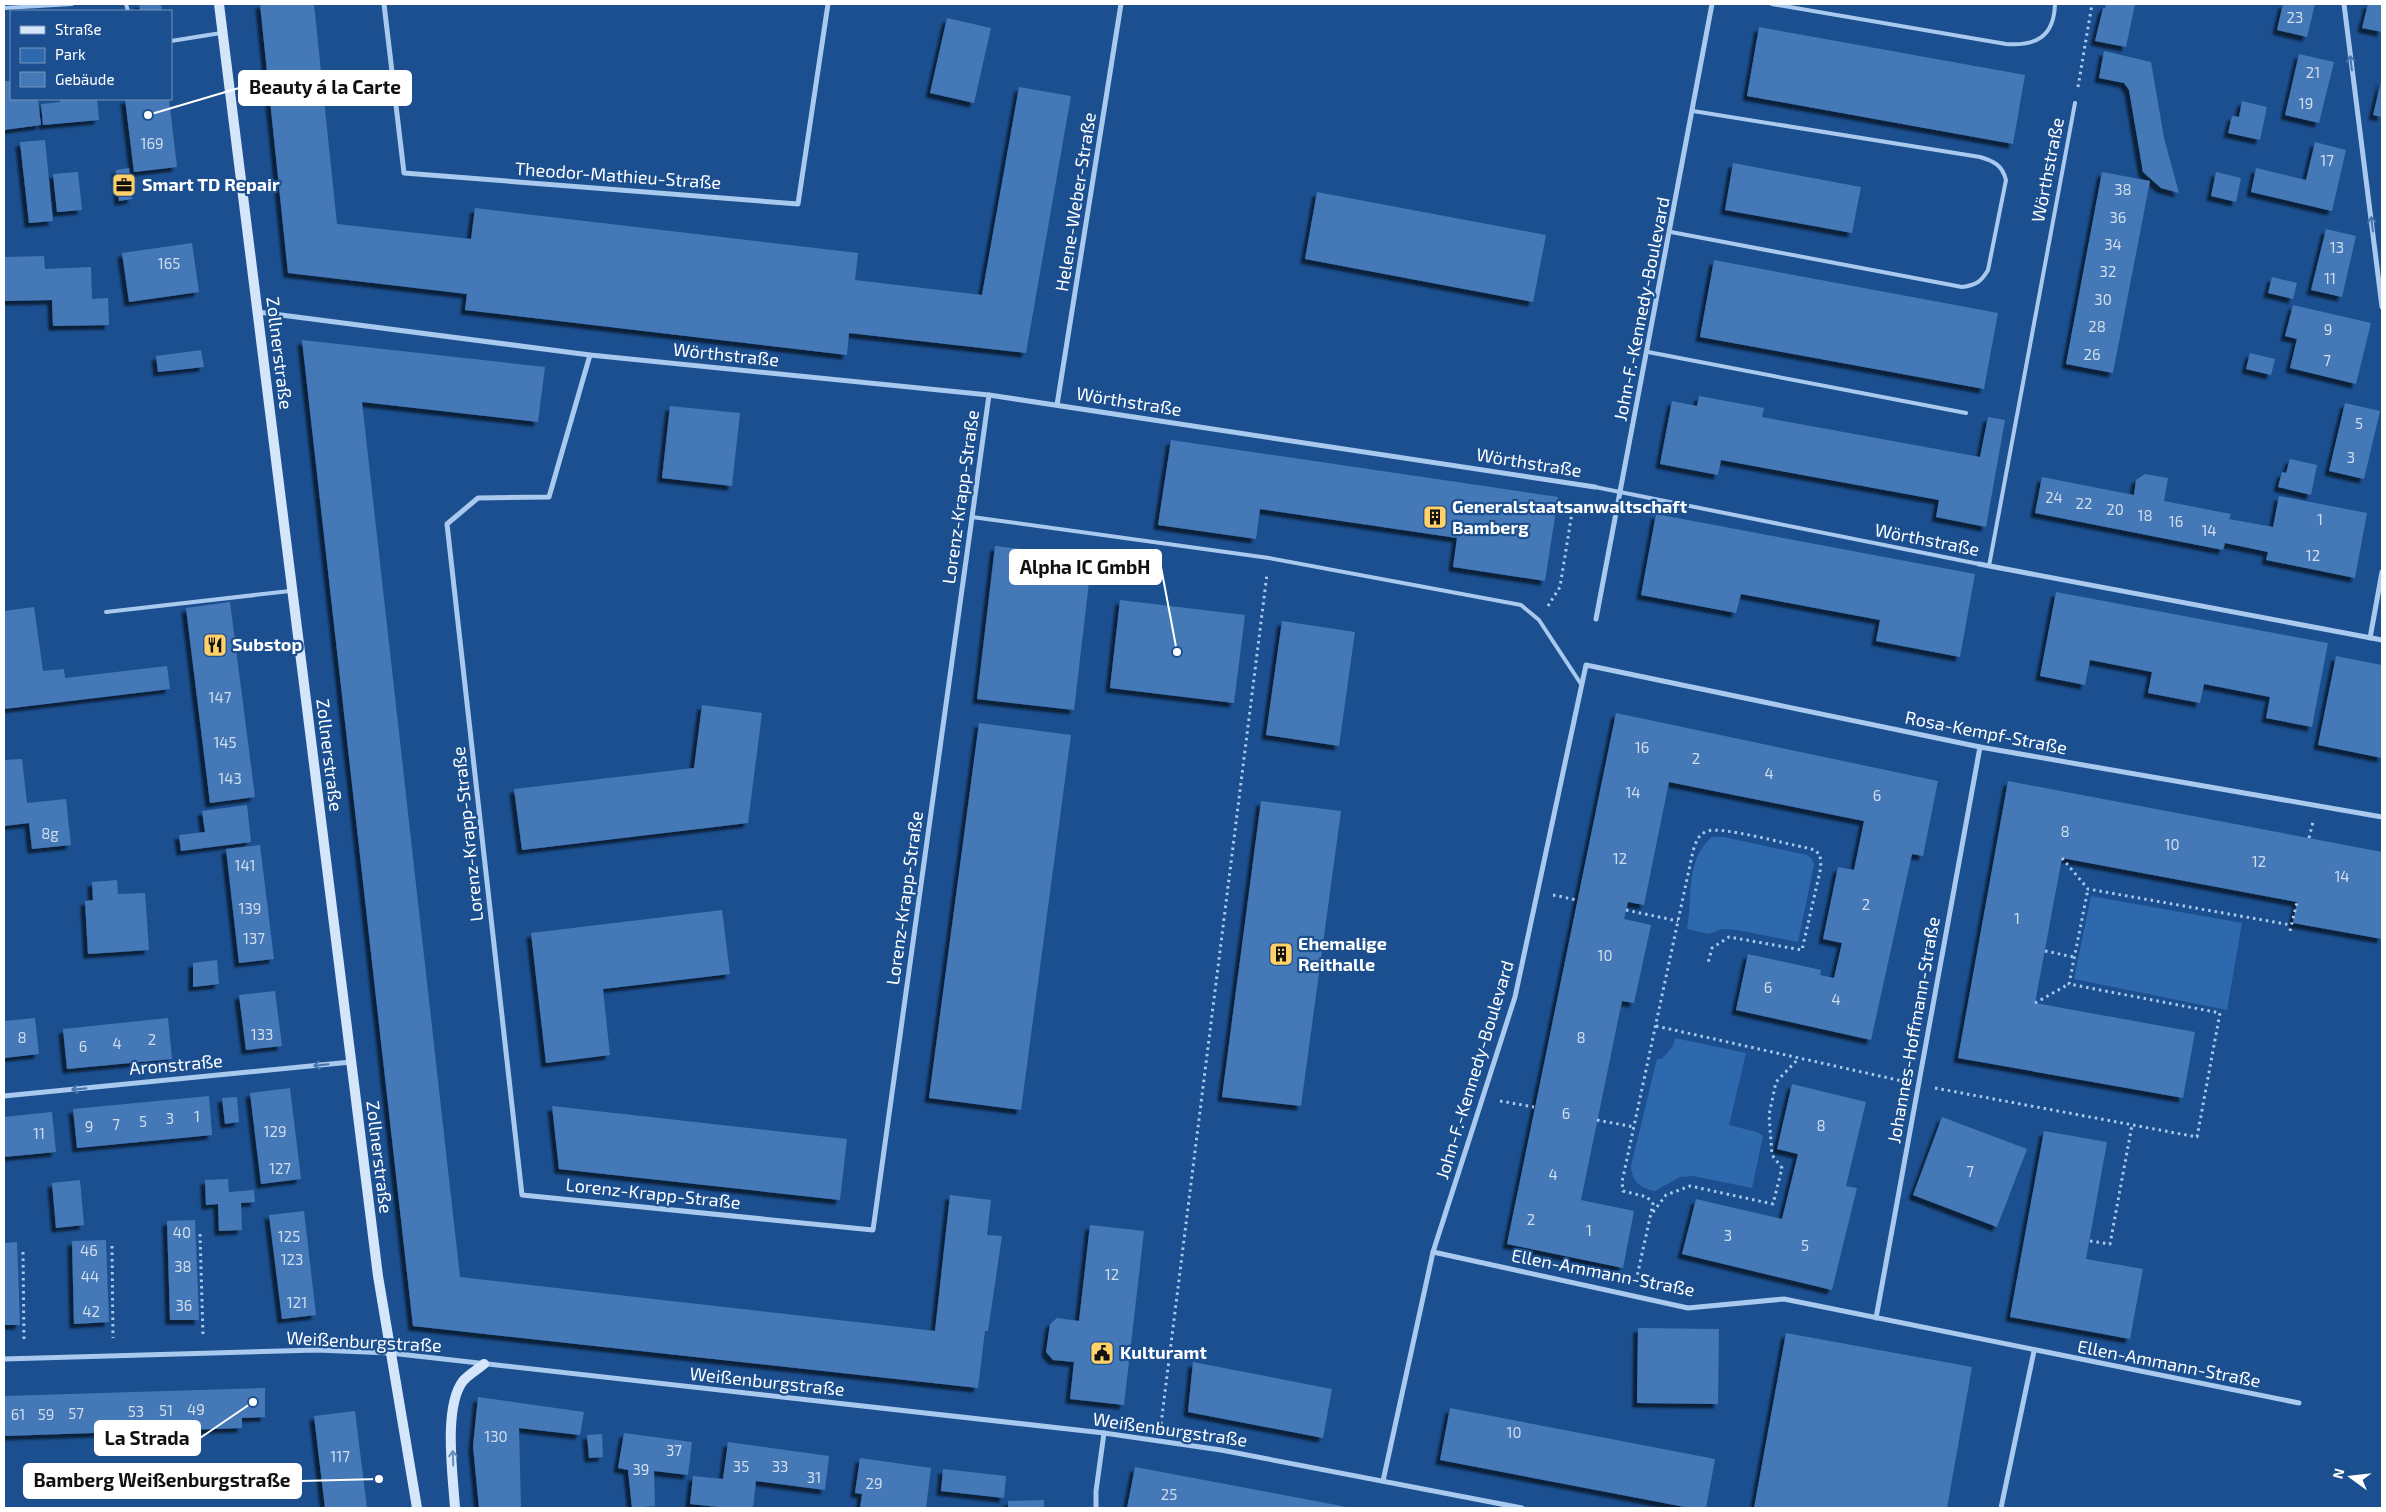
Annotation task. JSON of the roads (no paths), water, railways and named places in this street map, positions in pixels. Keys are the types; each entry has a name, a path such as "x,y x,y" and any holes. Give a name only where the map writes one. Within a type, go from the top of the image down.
{"street":[{"name":"Zollnerstraße","path":"219,4 378,1276 417,1508"},
{"name":"Theodor-Mathieu-Straße","path":"384,4 404,173 798,204 828,4"},
{"name":"Helene-Weber-Straße","path":"1057,404 1121,4"},
{"name":"John-F.-Kennedy-Boulevard","path":"1596,619 1648,352 1712,4"},
{"path":"2344,4 2382,307"},
{"name":"Wörthstraße","path":"258,312 590,354 989,395 1596,487"},
{"name":"Lorenz-Krapp-Straße","path":"590,354 549,497 478,498 447,524 522,1195 873,1230 989,395"},
{"name":"Wörthstraße","path":"1979,564 2382,640"},
{"path":"2370,638 2382,572"},
{"name":"John-F.-Kennedy-Boulevard","path":"1383,1482 1433,1252 1481,1097 1515,997 1586,665"},
{"name":"Rosa-Kempf-Straße","path":"1586,665 1980,747 2382,817"},
{"name":"Johannes-Hoffmann-Straße","path":"1876,1318 1980,747"},
{"name":"Aronstraße","path":"4,1096 351,1062"},
{"name":"Ellen-Ammann-Straße","path":"1433,1252 1688,1308 1784,1299 2299,1403"},
{"name":"Weißenburgstraße","path":"4,1359 316,1350 390,1353 1104,1434 1220,1450 1522,1508"},
{"path":"2001,1508 2034,1351"},
{"path":"454,1508 451,1421 453,1404 463,1381 484,1364"},
{"path":"1096,1508 1096,1491 1104,1434"}],"lane":[{"path":"4,8 72,4"},
{"path":"1772,4 2020,45 2030,44 2043,36 2051,26 2055,4"},
{"path":"172,41 223,33"},
{"name":"Wörthstraße","path":"1989,566 2075,103"},
{"path":"1670,232 1962,287 1975,285 1983,280 1988,270 2006,180 2003,170 1994,161 1980,156 1693,111"},
{"path":"1648,352 1966,412"},
{"name":"Wörthstraße","path":"1596,487 1979,564"},
{"path":"972,517 1269,558 1521,605 1539,620 1581,684"},
{"path":"106,612 292,591"}],"place":[{"name":"Beauty á la Carte","path":"148,115"},
{"name":"Smart TD Repair","path":"124,185"},
{"name":"Generalstaatsanwaltschaft Bamberg","path":"1435,517"},
{"name":"Substop","path":"215,645"},
{"name":"Alpha IC GmbH","path":"1177,652"},
{"name":"Ehemalige Reithalle","path":"1281,954"},
{"name":"Kulturamt","path":"1102,1353"},
{"name":"La Strada","path":"253,1402"},
{"name":"Bamberg Weißenburgstraße","path":"379,1479"}]}
